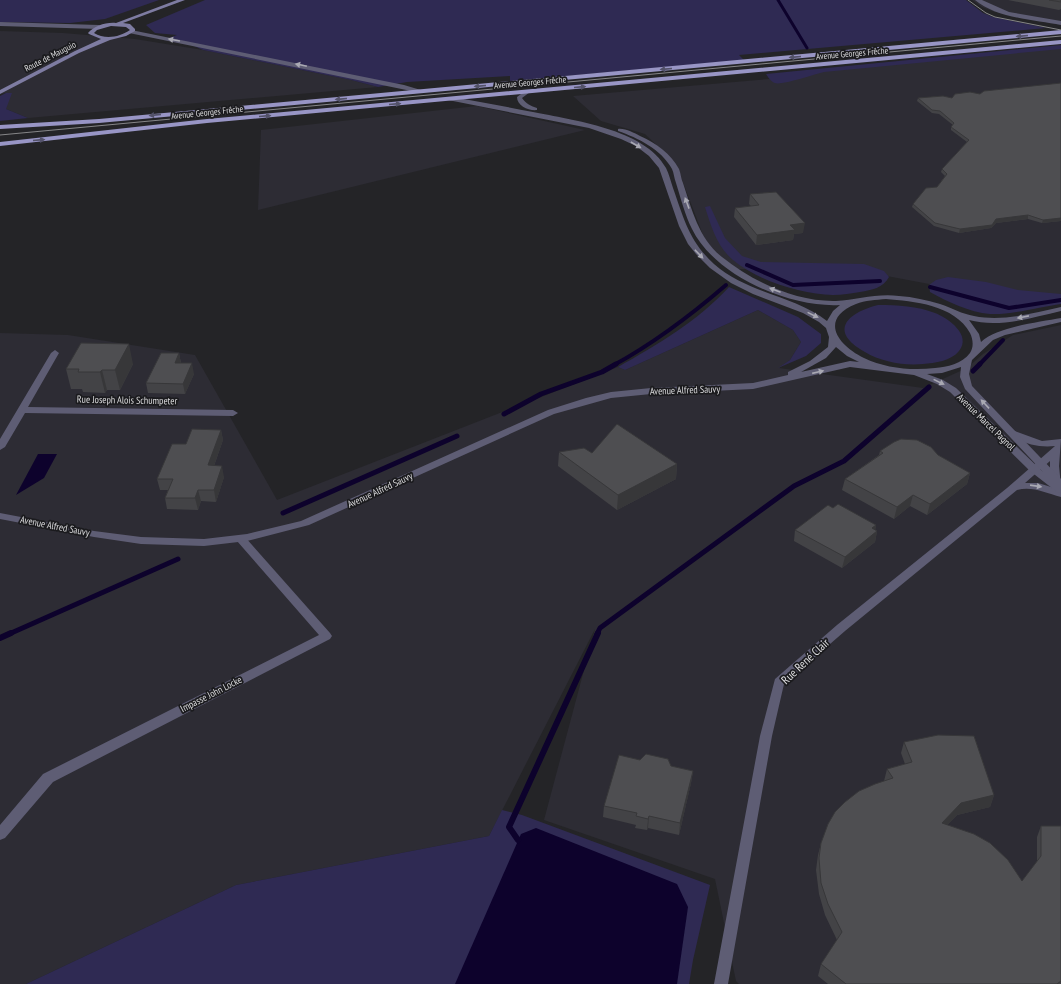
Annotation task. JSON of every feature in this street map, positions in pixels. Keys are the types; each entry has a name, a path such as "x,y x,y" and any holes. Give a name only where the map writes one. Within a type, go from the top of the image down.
{"main road":[{"path":"99,27 137,17 185,0"},
{"path":"111,24 128,25 185,0"},
{"path":"93,34 109,38 123,36 131,32 132,28 128,25"},
{"name":"Route de Mauguio","path":"3,84 89,41 95,28 99,27"},
{"name":"Avenue Georges Frêche","path":"0,127 99,121 1061,32"},
{"name":"Route de Mauguio","path":"0,92 77,52 109,38"},
{"name":"Avenue Georges Frêche","path":"0,144 207,121 1061,42"},
{"path":"465,87 472,97"},
{"path":"442,89 450,99"}],"street":[{"path":"978,0 998,10 1061,23"},
{"path":"0,25 99,27"},
{"path":"0,25 45,28 93,34"},
{"path":"131,32 404,86 421,91"},
{"path":"527,92 519,98 526,107 590,122 630,134 654,147 674,167 696,231 717,258 736,271 778,291 806,300 837,303 869,298 900,297 928,302 952,312 991,322 1004,321 1061,309"},
{"path":"472,97 534,109"},
{"path":"450,99 502,108 601,129 619,135 636,145 654,157 663,168 684,232 693,248 707,262 724,276 744,286 815,315 829,326"},
{"path":"855,301 836,312 831,318 829,326 832,338 850,354 864,361 880,367 902,371 928,372 951,368 968,360 990,338 1002,333 1061,320"},
{"path":"952,312 965,321 974,331 977,341 976,351"},
{"name":"Avenue Alfred Sauvy","path":"753,386 804,368 823,356 832,348 832,338"},
{"path":"0,447 55,353"},
{"name":"Avenue Marcel Pagnol","path":"968,360 963,369 964,378 968,387 1012,433 1037,466 1061,490"},
{"name":"Avenue Alfred Sauvy","path":"0,516 130,540 190,543 241,539 305,523 551,412 582,402 611,395 651,391 753,386 782,381 850,364 880,367"},
{"name":"Avenue Marcel Pagnol","path":"902,371 922,375 940,382 953,390 1019,455 1037,466 1061,486"},
{"name":"Rue Joseph Alois Schumpeter","path":"22,410 233,414"},
{"path":"1012,433 1034,443 1047,444 1061,442"},
{"name":"Rue René Clair","path":"721,984 766,736 779,682 841,628 1011,490 1037,466 1061,447"},
{"name":"Rue René Clair","path":"1061,447 1055,458 1053,466 1061,483"},
{"name":"Rue René Clair","path":"1011,490 1024,469 1024,462 1019,455"},
{"name":"Rue René Clair","path":"1011,490 1023,485 1034,485 1061,494"},
{"name":"Impasse John Locke","path":"0,834 48,778 326,636 241,539"}],"shaded area":[{"path":"0,0 159,0 105,19 70,23 0,22"},
{"path":"205,0 966,0 983,13 993,17 1046,28 739,55 744,60 510,81 510,76 407,82 378,87 351,80 203,50 192,45 166,39 177,35 155,33 146,25"},
{"path":"972,0 1061,0 1061,25 995,12 982,7"},
{"path":"0,31 63,33 135,39 203,50 351,80 378,87 28,118 6,109 6,93 0,94"},
{"path":"1061,45 1061,49 824,72 778,83 772,82 766,74"},
{"path":"1061,46 1061,302 1041,305 855,270 735,269 706,243 676,164 645,134 601,121 573,96 769,79 790,72"},
{"path":"6,93 12,93 6,109 28,118 0,121 0,96"},
{"path":"477,106 585,130 258,210 261,130"},
{"path":"710,206 725,238 742,256 761,262 864,264 884,271 889,277 884,284 873,289 833,295 807,292 767,280 743,267 727,255 715,236 705,207"},
{"path":"948,277 986,282 1018,290 1061,294 1061,304 1007,313 982,313 951,303 930,292 929,285 936,280"},
{"path":"729,287 798,317 821,334 821,343 806,356 778,368 790,360 801,342 793,330 758,310 625,370 618,367 676,332 704,311"},
{"path":"878,305 914,307 940,315 952,323 961,333 963,339 959,351 952,357 928,364 901,364 886,361 865,352 847,337 845,330 846,324 858,313 867,308"},
{"path":"758,310 793,330 801,342 790,360 779,368 923,388 967,368 983,354 1013,335 1061,325 1061,984 739,984 736,981 715,879 544,820 595,629 489,836 236,885 26,984 0,984 0,333 68,335 195,355 277,500 618,367 625,370"},
{"path":"38,454 57,454 44,478 16,495"},
{"path":"502,810 522,815 710,885 689,984 26,984 236,885 489,836"},
{"path":"536,828 677,884 688,907 677,984 455,984 521,834"}],"building":[{"path":"1049,0 1061,0 1061,2"},
{"path":"1061,83 1061,218 1043,220 1028,215 996,219 992,225 960,229 935,223 913,204 926,188 937,187 947,174 942,169 969,140 951,127 954,123 940,111 932,110 918,98 943,96 952,98 955,94 970,92 980,94 984,91"},
{"path":"776,192 805,223 790,225 795,230 757,235 735,208 759,205 750,194"},
{"path":"81,343 129,344 115,370 78,372 79,369 66,369"},
{"path":"161,353 179,353 175,363 192,363 183,384 146,383"},
{"path":"617,424 677,464 618,495 559,452 584,448 592,453"},
{"path":"192,429 221,430 208,465 222,466 214,490 198,490 195,498 165,498 173,479 157,479 172,444 186,444"},
{"path":"901,439 917,440 931,447 938,455 970,473 930,504 913,495 897,507 845,479 883,453 880,451"},
{"path":"838,504 876,525 872,528 877,531 845,557 795,530 828,505 833,508"},
{"path":"938,735 974,736 994,795 961,803 942,823 974,834 990,843 1008,860 1022,881 1041,856 1041,826 1061,826 1061,981 1057,984 846,984 821,964 842,932 828,904 821,883 819,858 821,843 828,824 835,812 859,791 893,778 887,769 912,762 904,742"},
{"path":"646,754 668,759 671,766 693,771 680,823 649,816 648,819 636,816 637,813 604,806 619,755 640,760"}],"waterway":[{"path":"778,0 807,48"},
{"path":"747,265 793,285 880,281"},
{"path":"614,365 672,328 726,285"},
{"path":"930,287 1009,308 1061,300"},
{"path":"979,365 1003,340"},
{"path":"504,414 541,394 602,372 616,364"},
{"path":"973,371 979,365"},
{"path":"597,634 600,628 794,486 844,461 929,387"},
{"path":"283,513 457,436"},
{"path":"9,634 178,559"},
{"path":"0,638 11,633"},
{"path":"518,840 509,827 598,633"}],"tram line":[{"path":"968,0 986,13 995,17 1061,30"},
{"path":"0,135 1061,36"}]}
